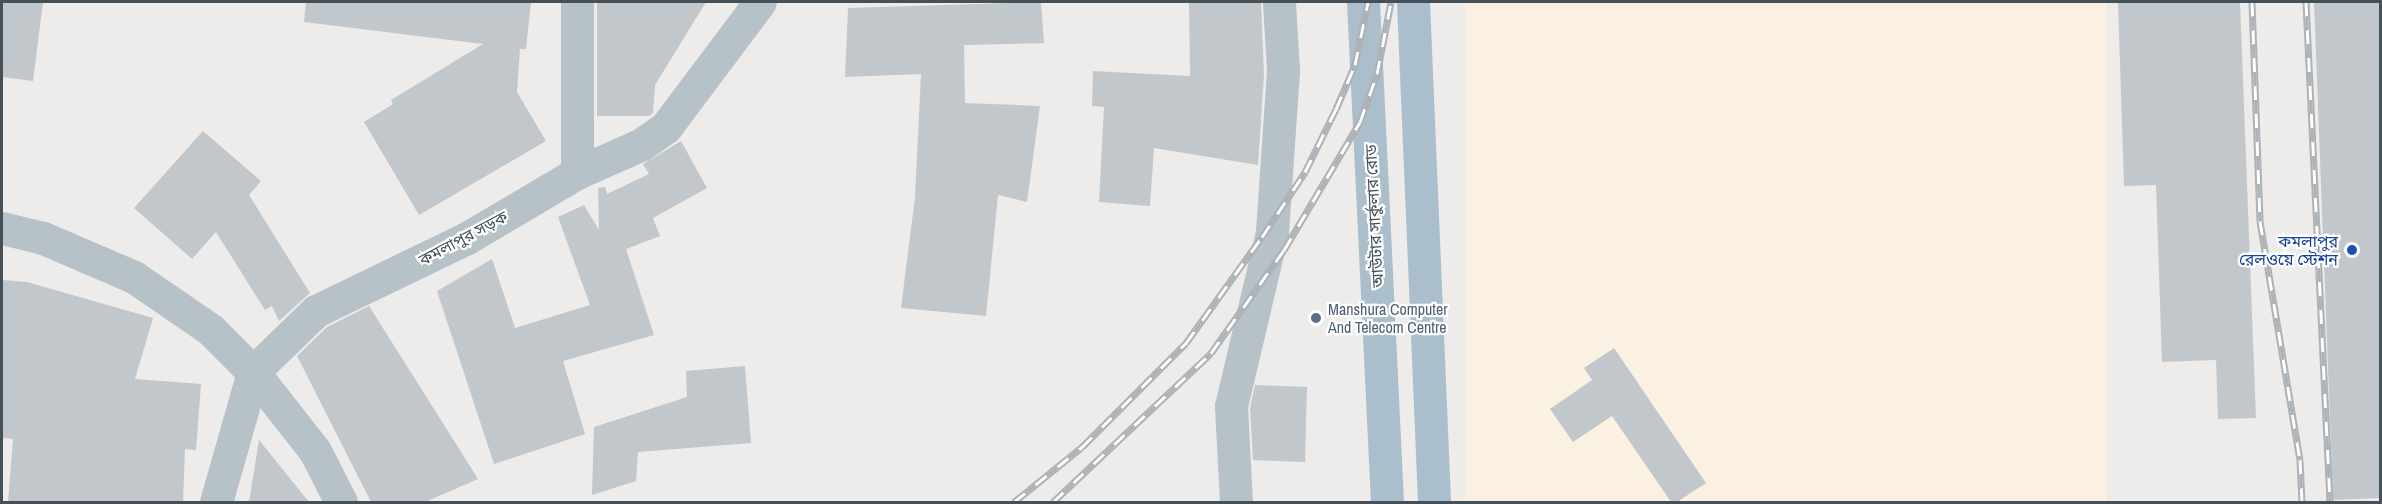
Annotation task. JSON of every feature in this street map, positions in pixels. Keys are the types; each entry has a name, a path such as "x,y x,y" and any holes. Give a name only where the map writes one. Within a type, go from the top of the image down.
{"main road":[{"name":"আউটার সার্কুলার রোড","path":"1362,2 1387,502"},
{"path":"1413,2 1434,502"}],"street":[{"path":"577,2 577,173"},
{"name":"কমলাপুর সড়ক","path":"253,372 316,311 467,238 577,173 642,144 666,127 760,2"},
{"path":"1236,502 1231,406 1272,232 1283,70 1279,2"},
{"path":"2,228 43,238 134,277 211,330 253,372 315,451 341,502"},
{"path":"216,502 253,372"}],"shaded area":[{"path":"1465,2 2106,2 2106,502 1465,502"}],"building":[{"path":"2,2 43,2 33,81 2,77"},
{"path":"306,2 531,2 526,49 520,49 517,92 546,141 419,215 364,122 393,104 391,100 483,44 304,22"},
{"path":"597,2 706,2 655,85 653,113 649,116 597,116"},
{"path":"1041,2 1044,43 964,45 965,103 1040,106 1027,202 998,195 986,316 901,308 915,197 921,74 845,77 848,8"},
{"path":"1189,2 1261,2 1264,75 1258,165 1154,148 1150,206 1099,202 1104,107 1092,106 1093,71 1190,76"},
{"path":"2118,2 2240,2 2256,418 2218,419 2216,360 2162,362 2156,185 2124,186"},
{"name":"কমলাপুর রেলওয়ে স্টেশন","path":"2314,2 2380,2 2380,498 2333,500"},
{"path":"203,131 261,181 249,195 310,293 279,321 272,306 265,310 216,232 192,259 134,208"},
{"path":"681,141 707,188 653,218 660,236 626,249 654,335 563,361 585,434 494,464 437,291 492,259 515,328 590,305 558,217 584,205 599,230 598,188 605,187 607,194 649,174 643,164"},
{"path":"2,280 27,282 153,318 135,379 201,384 196,450 185,449 183,502 8,502 13,439 2,438"},
{"path":"369,306 478,479 425,502 371,502 297,356 327,327"},
{"path":"1614,348 1706,483 1677,502 1671,502 1612,416 1573,442 1550,409 1592,380 1584,368"},
{"path":"745,366 751,443 638,452 636,481 592,495 594,427 687,397 686,371"},
{"path":"1255,385 1307,387 1305,462 1253,460 1250,408"},
{"path":"259,440 309,502 249,502"}],"railway":[{"path":"1014,502 1082,447 1186,343 1262,237 1305,172 1336,109 1355,65 1368,2"},
{"path":"1053,502 1211,353 1284,250 1360,122 1377,74 1391,2"},
{"path":"2252,2 2260,221 2300,460 2302,502"},
{"path":"2306,2 2330,502"}],"place":[{"name":"কমলাপুর রেলওয়ে স্টেশন","path":"2352,250"},
{"name":"Manshura Computer And Telecom Centre","path":"1316,318"}]}
